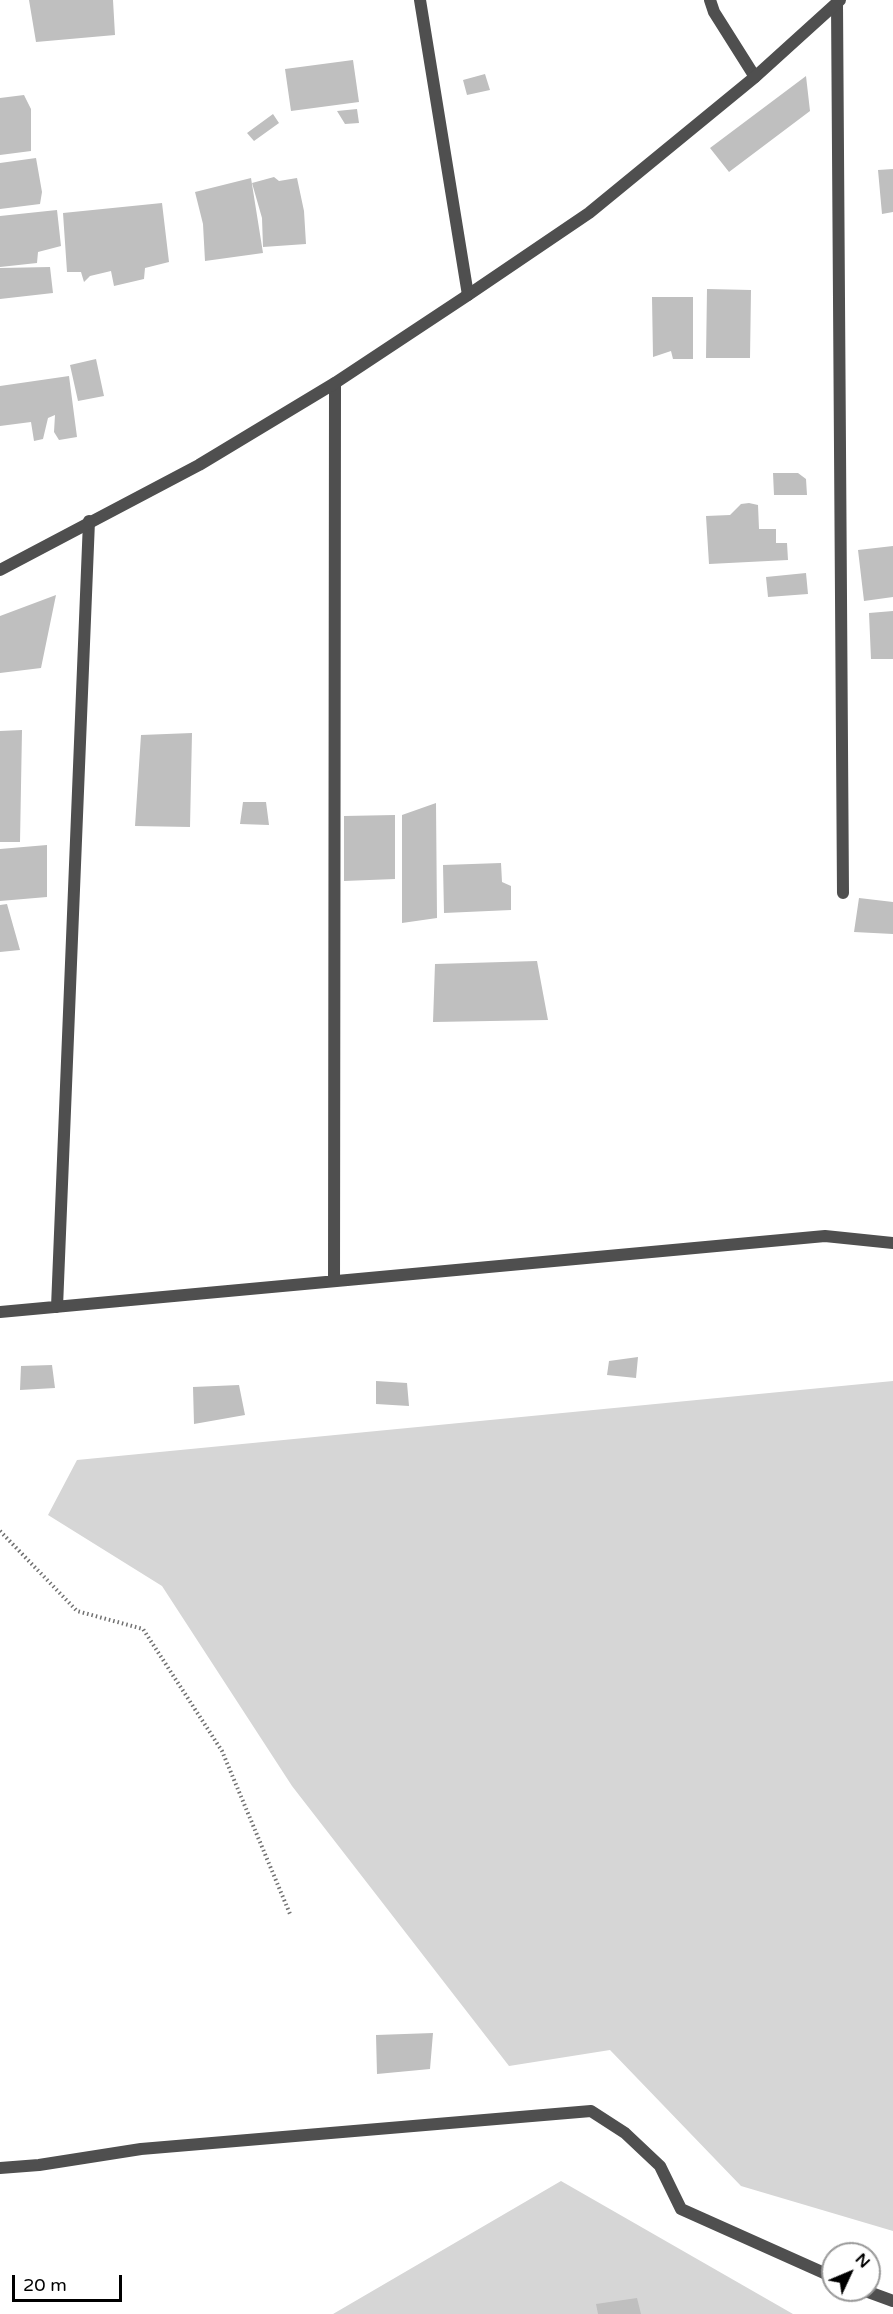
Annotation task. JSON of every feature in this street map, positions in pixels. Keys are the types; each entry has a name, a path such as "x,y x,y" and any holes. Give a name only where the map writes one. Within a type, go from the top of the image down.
{"street":[{"path":"420,0 468,295"},
{"path":"710,0 714,12 755,77"},
{"path":"0,570 89,521 199,465 335,383 589,213 755,77 838,1"},
{"path":"838,1 843,893"},
{"path":"334,1281 335,383"},
{"path":"57,1307 89,521"},
{"path":"0,1312 825,1236 893,1243"},
{"path":"0,2168 39,2165 141,2149 591,2111 626,2133 660,2166 681,2209 821,2272"}],"path":[{"path":"0,1531 77,1611 143,1629 222,1751 290,1914"}],"shaded area":[{"path":"893,1381 893,2231 741,2186 610,2050 509,2066 292,1786 162,1586 48,1515 77,1460"},
{"path":"561,2181 793,2314 333,2314"}],"building":[{"path":"29,0 113,0 115,35 36,42"},
{"path":"353,60 359,102 291,111 285,69"},
{"path":"485,74 490,90 467,95 463,80"},
{"path":"806,76 810,111 729,172 710,148"},
{"path":"24,95 31,109 31,151 0,155 0,98"},
{"path":"357,109 359,123 345,124 337,111"},
{"path":"273,114 279,123 254,141 247,133"},
{"path":"36,158 42,192 40,204 0,209 0,163"},
{"path":"893,169 893,212 882,214 878,170"},
{"path":"274,177 279,181 297,178 304,211 306,244 263,247 262,218 252,183"},
{"path":"251,178 263,253 205,261 203,224 195,192"},
{"path":"162,203 169,262 145,268 144,279 114,286 111,271 90,276 84,282 81,272 67,272 63,213"},
{"path":"57,210 61,246 38,252 37,263 0,267 0,216"},
{"path":"50,267 53,293 0,299 0,268"},
{"path":"707,289 751,290 750,358 706,358"},
{"path":"652,297 693,297 693,359 673,359 671,351 653,357"},
{"path":"96,359 104,396 78,401 70,365"},
{"path":"69,376 77,437 59,440 54,432 55,415 48,418 43,439 34,441 31,422 0,426 0,386"},
{"path":"773,473 798,473 806,479 807,495 774,495"},
{"path":"741,504 758,505 759,529 776,529 776,543 787,543 788,560 709,564 706,516 730,515"},
{"path":"893,546 893,597 864,601 858,550"},
{"path":"806,573 808,594 768,597 766,577"},
{"path":"56,595 41,668 0,673 0,616"},
{"path":"893,611 893,659 871,659 869,613"},
{"path":"22,730 20,842 0,842 0,731"},
{"path":"192,733 190,827 135,826 141,735"},
{"path":"243,802 266,802 269,825 240,824"},
{"path":"436,803 437,918 402,923 402,815"},
{"path":"395,815 395,879 344,881 344,816"},
{"path":"47,845 47,897 0,901 0,849"},
{"path":"501,863 502,882 511,886 511,910 444,913 443,865"},
{"path":"859,898 893,902 893,934 854,932"},
{"path":"7,904 20,950 0,952 0,905"},
{"path":"537,961 548,1020 433,1022 435,964"},
{"path":"638,1357 636,1378 607,1375 609,1361"},
{"path":"52,1365 55,1388 20,1390 21,1366"},
{"path":"376,1381 407,1383 409,1406 376,1404"},
{"path":"239,1385 245,1415 194,1424 193,1387"},
{"path":"433,2033 430,2069 377,2074 376,2035"},
{"path":"637,2298 641,2314 598,2314 596,2304"}]}
